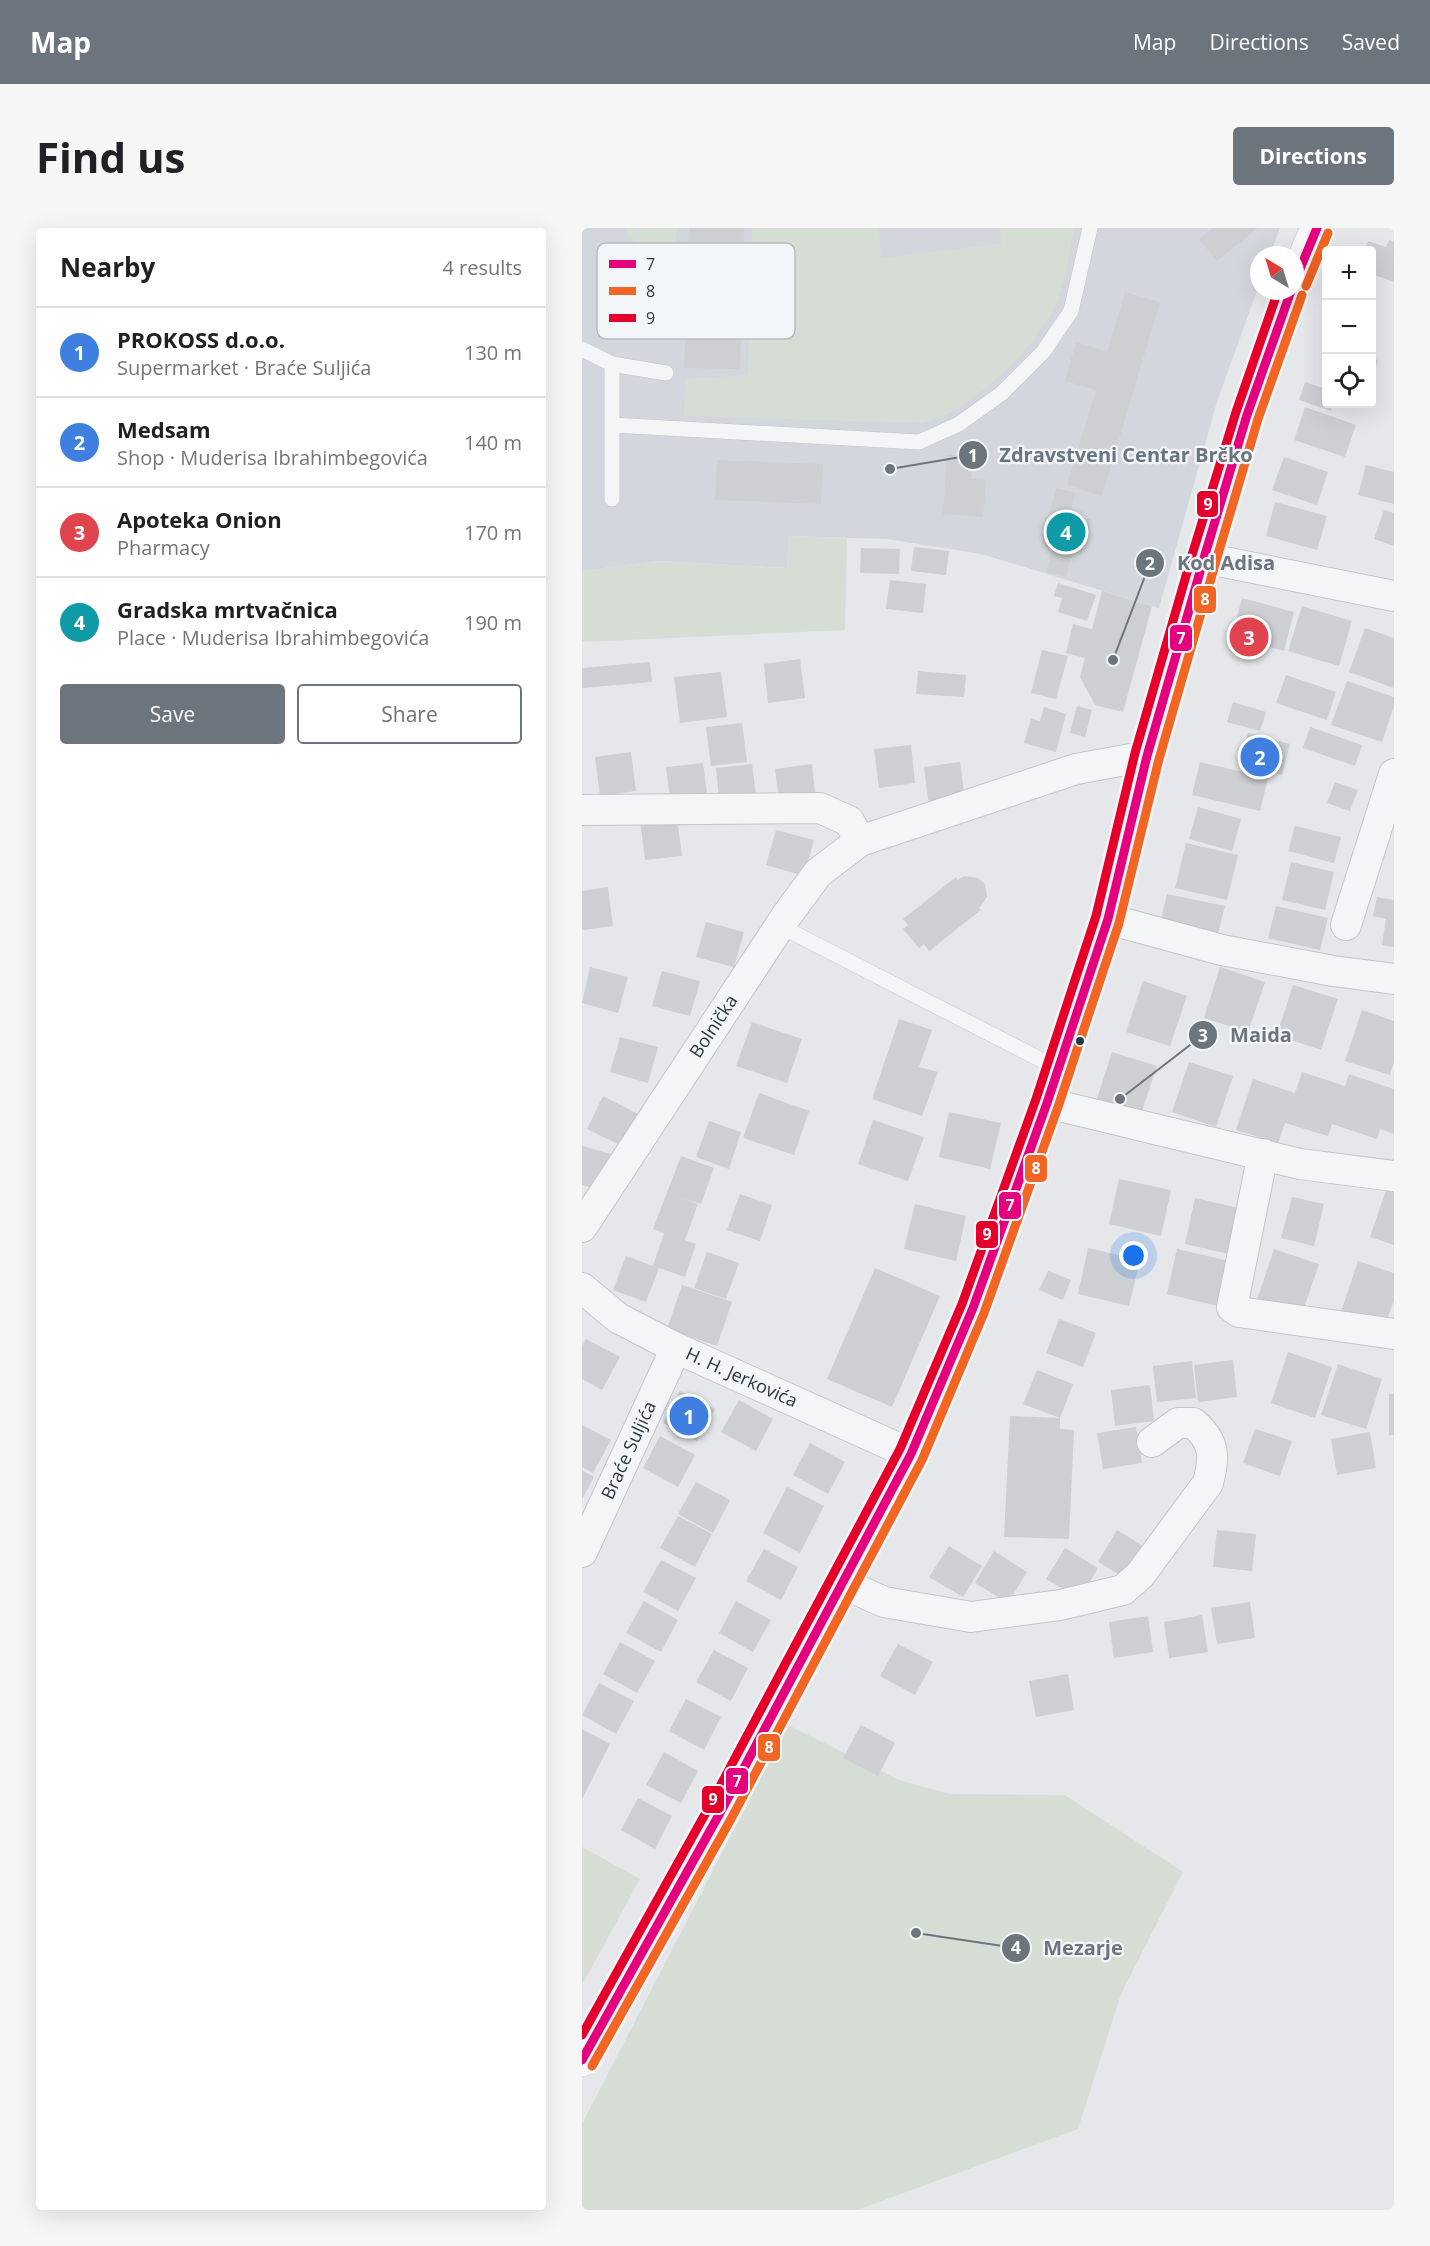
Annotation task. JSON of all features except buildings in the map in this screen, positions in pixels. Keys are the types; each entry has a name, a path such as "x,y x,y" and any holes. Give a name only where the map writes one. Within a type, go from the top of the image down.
{"main road":[{"path":"1304,259 1317,228"},
{"path":"582,2060 720,1814 911,1454 973,1308 1047,1103 1108,919 1147,756 1204,558 1247,415 1288,300"}],"street":[{"path":"1204,558 1394,596"},
{"name":"Bolnička","path":"582,1227 780,926 818,873 860,841 1076,769 1147,756"},
{"path":"1346,925 1394,774"},
{"path":"582,810 819,808 849,820 860,841"},
{"path":"1108,919 1222,950 1333,971 1394,979"},
{"path":"1047,1103 1300,1164 1394,1176"},
{"path":"1263,1154 1232,1307 1239,1312 1394,1334"},
{"name":"H. H. Jerkovića","path":"582,1288 618,1318 676,1348 911,1454"},
{"name":"Braće Suljića","path":"582,1552 676,1348"},
{"path":"842,1583 884,1602 971,1617 1060,1605 1124,1590 1140,1575 1208,1484 1213,1466 1212,1447 1206,1433 1193,1423 1178,1423 1152,1442"}],"lane":[{"path":"612,425 919,442 959,424 1002,393 1043,352 1071,311 1090,228"},
{"path":"582,349 612,364 666,373"},
{"path":"612,364 612,499"},
{"path":"780,926 1057,1068"}],"shaded area":[{"path":"582,228 1280,228 1273,246 1250,246 1250,300 1254,300 1217,402 1159,608 981,554 887,539 789,536 787,568 658,561 582,571"},
{"path":"627,228 677,228 676,243 635,243 628,236"},
{"path":"752,228 879,228 881,258 1001,244 1000,228 1073,228 1069,257 1060,291 1054,308 1036,337 1010,366 981,392 949,413 923,423 684,416 686,379 748,375 749,339 795,339 795,243 752,243"},
{"path":"789,536 847,538 845,630 582,642 582,571 658,561 787,568"},
{"path":"788,1725 899,1780 949,1794 1065,1795 1183,1872 1121,1994 1078,2129 857,2210 582,2210 582,2124"},
{"path":"582,1847 640,1879 582,1985"}],"transit line":[{"name":"7","path":"1304,259 1317,228"},
{"name":"8","path":"1306,286 1328,233"},
{"name":"9","path":"582,2035 709,1807 900,1449 962,1304 1036,1099 1096,916 1135,753 1192,555 1236,412 1275,300"},
{"name":"7","path":"582,2060 720,1813 911,1454 973,1308 1047,1103 1108,919 1147,756 1204,558 1247,415 1288,300"},
{"name":"8","path":"592,2066 731,1819 922,1460 984,1313 1058,1107 1119,923 1159,759 1216,561 1258,419 1300,300"}],"place":[{"name":"Zdravstveni Centar Brčko","path":"890,469"},
{"name":"Gradska mrtvačnica","path":"1066,532"},
{"name":"Apoteka Onion","path":"1249,637"},
{"name":"Kod Adisa","path":"1113,660"},
{"name":"Medsam","path":"1260,757"},
{"name":"Maida","path":"1120,1099"},
{"name":"PROKOSS d.o.o.","path":"689,1416"},
{"name":"Mezarje","path":"916,1933"}]}
